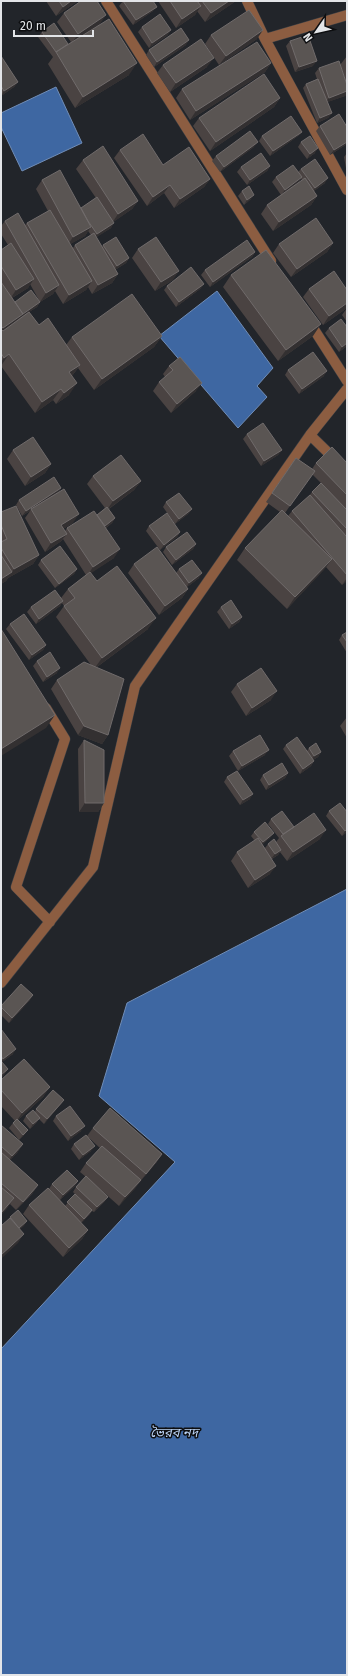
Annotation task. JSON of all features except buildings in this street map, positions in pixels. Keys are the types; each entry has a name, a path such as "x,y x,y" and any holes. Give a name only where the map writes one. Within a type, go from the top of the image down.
{"street":[{"path":"106,1 275,268"},
{"path":"247,1 265,39 347,190"},
{"path":"265,39 347,15"},
{"path":"305,314 347,381"},
{"path":"1,983 93,868 136,686 310,435 347,389"},
{"path":"310,435 347,471"},
{"path":"41,700 65,739 16,887 50,922"}],"water":[{"path":"56,87 82,143 22,171 1,127 1,113"},
{"path":"217,291 273,368 257,386 267,397 238,428 159,336"},
{"name":"ভৈরব নদ","path":"347,889 347,1675 1,1675 1,1349 175,1162 99,1096 127,1003"}]}
